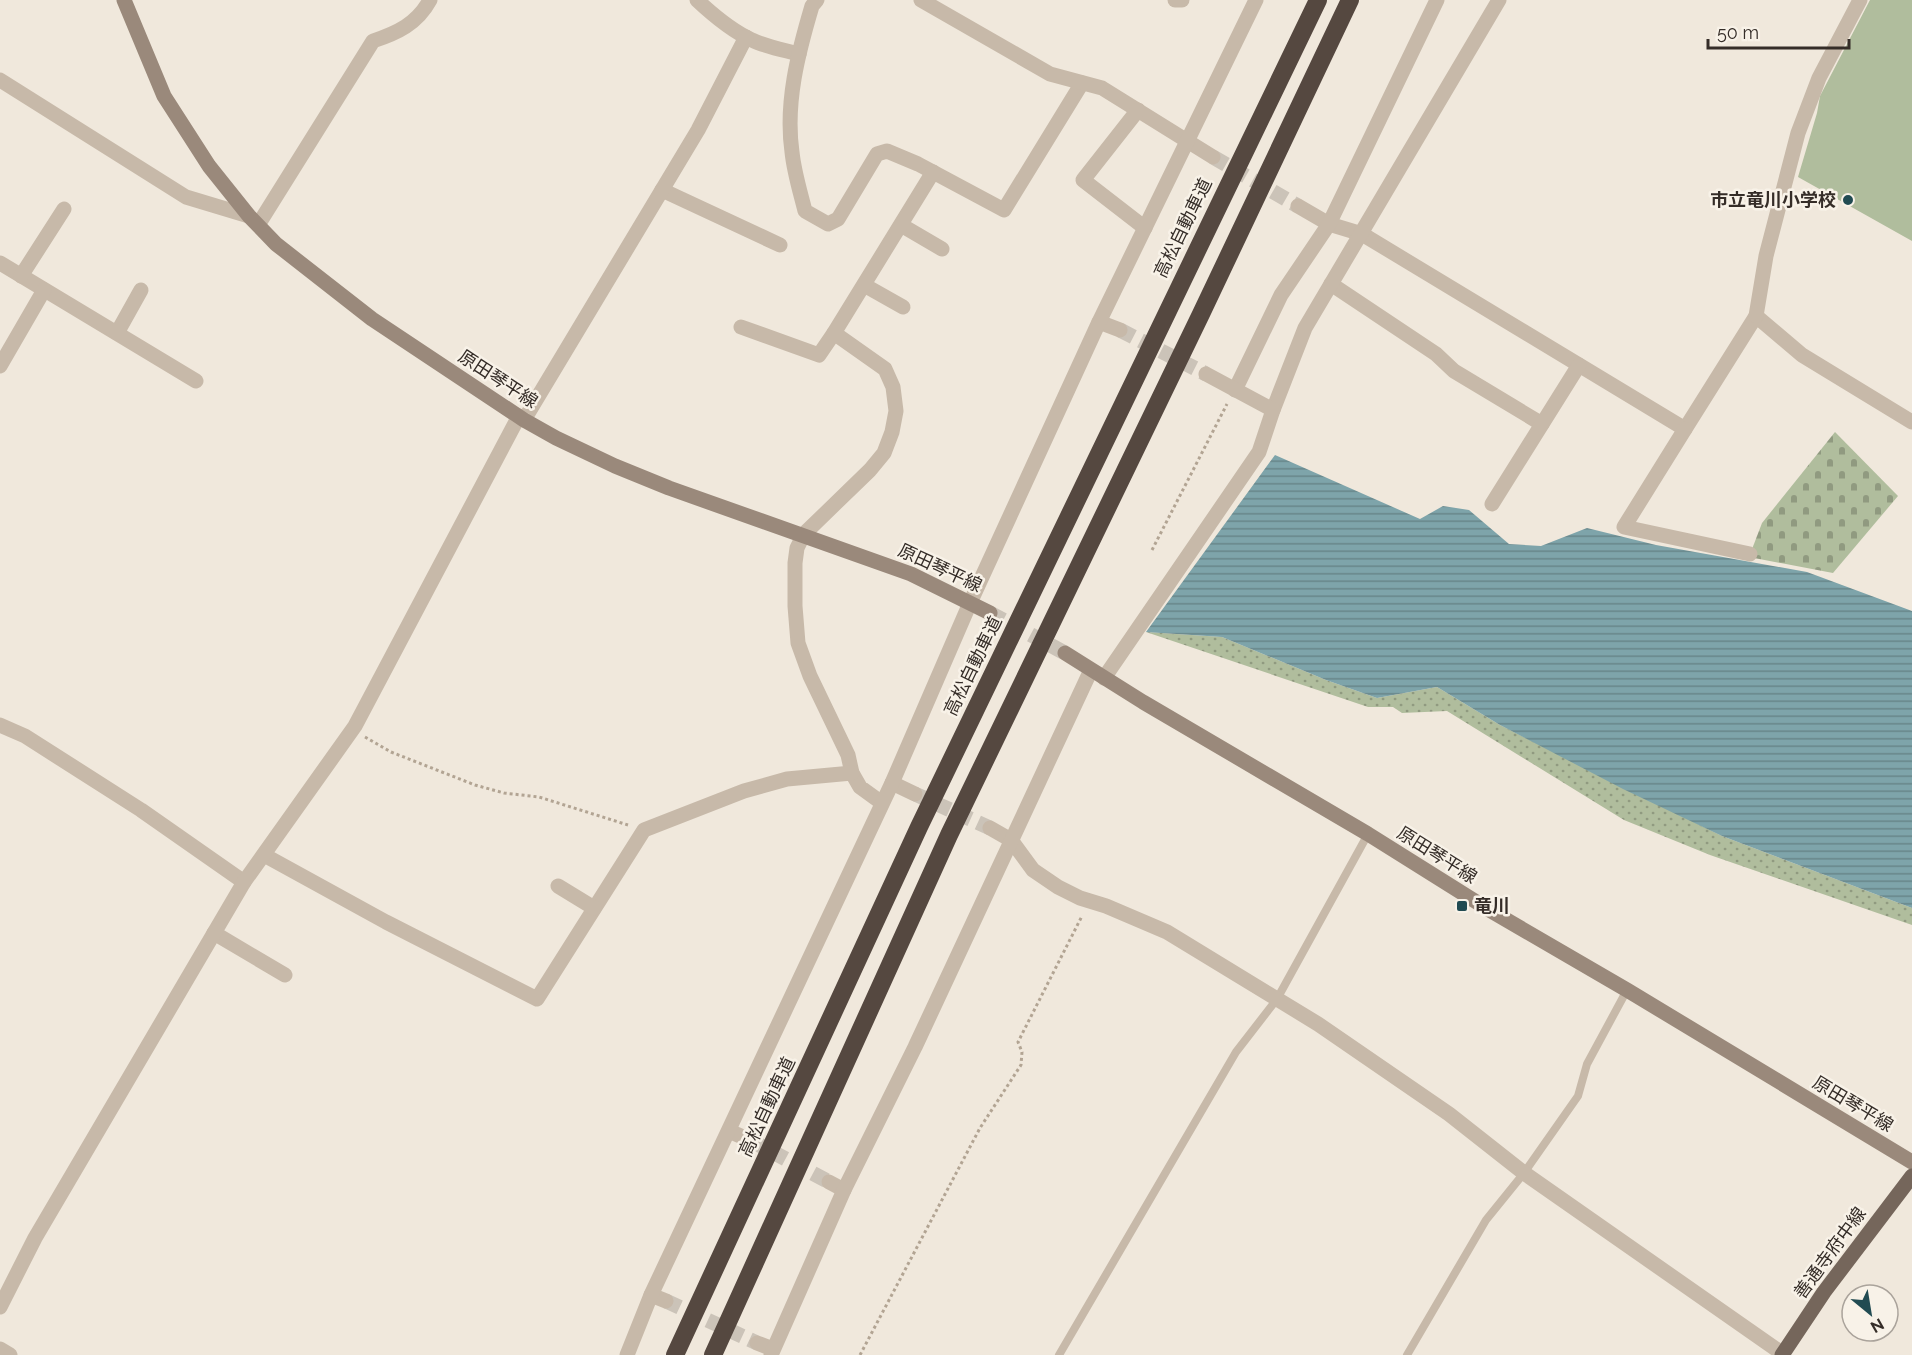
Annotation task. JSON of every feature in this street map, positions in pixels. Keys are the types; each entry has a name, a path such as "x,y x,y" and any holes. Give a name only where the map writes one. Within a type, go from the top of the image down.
{"highway":[{"name":"高松自動車道","path":"675,1355 919,826 1318,0"},
{"path":"713,1355 949,835 1350,0"}],"main road":[{"name":"原田琴平線","path":"124,0 164,96 209,165 253,220 276,244 372,319 521,418 556,438 669,488 804,534 911,574 990,614"},
{"name":"原田琴平線","path":"1065,653 1912,1162"},
{"name":"善通寺府中線","path":"1783,1354 1824,1293 1912,1176"}],"street":[{"path":"2,87 186,197 253,220 373,41 392,35 411,24 430,0"},
{"path":"698,0 710,12 753,41 799,54"},
{"path":"817,0 812,6 796,62 791,111 791,150 797,182 806,210 828,224 838,219 877,154 887,151 933,172 1004,210 1082,83"},
{"path":"1175,0 1182,0"},
{"path":"627,1355 651,1295 892,783 970,603 1099,322 1256,0"},
{"path":"1235,390 1281,296 1329,224 1437,0"},
{"path":"757,1343 772,1352 844,1190 920,1037 1011,840 1097,674 1259,452 1305,328 1499,0"},
{"path":"1750,554 1624,527 1756,315 1766,256 1798,133 1819,78 1860,0"},
{"path":"930,2 1050,74 1102,88 1214,157"},
{"path":"0,1307 36,1238 244,882 353,729 521,418 698,130 746,37"},
{"path":"1138,110 1083,180 1145,228"},
{"path":"741,327 819,355 933,172"},
{"path":"662,190 780,245"},
{"path":"1298,206 1329,224 1362,234 1684,429"},
{"path":"21,276 64,209"},
{"path":"901,225 942,249"},
{"path":"0,263 196,381"},
{"path":"1331,284 1436,354 1454,371 1542,424"},
{"path":"864,285 903,307"},
{"path":"0,366 44,290"},
{"path":"117,333 141,290"},
{"path":"1756,315 1802,355 1912,422"},
{"path":"1099,322 1120,330"},
{"path":"834,333 885,369 893,387 896,411 892,432 884,453 870,470 804,534 797,548 795,606 798,643 810,676 848,755 852,773 860,787 882,803"},
{"path":"1492,504 1579,365"},
{"path":"1206,374 1273,411"},
{"path":"0,724 25,736 141,810 244,882"},
{"path":"264,855 386,922 537,999 644,830 744,791 787,779 852,773"},
{"path":"892,783 915,794"},
{"path":"990,828 1011,840 1033,870 1058,887 1167,932 1277,999 1449,1114 1524,1173 1783,1354"},
{"path":"558,886 594,908"},
{"path":"214,933 285,975"},
{"path":"729,1131 752,1142"},
{"path":"829,1182 844,1190"},
{"path":"651,1295 666,1301"},
{"path":"0,1349 10,1355"}],"lane":[{"path":"1059,1355 1236,1052 1277,999 1368,834"},
{"path":"1407,1355 1486,1220 1524,1173 1578,1096 1587,1064 1627,990"}],"path":[{"path":"1152,550 1235,390"},
{"path":"353,729 391,752 475,785 504,793 539,797 644,830"},
{"path":"860,1355 980,1128 1020,1065 1022,1052 1018,1042 1090,901"}],"green space":[{"path":"1870,0 1912,0 1912,241 1798,177 1820,96"},
{"path":"1835,432 1898,496 1833,573 1749,557 1762,523"},
{"path":"1146,632 1222,637 1326,680 1377,698 1437,687 1500,725 1722,836 1912,908 1912,925 1710,855 1624,820 1447,711 1402,713 1393,707 1368,707"}],"water":[{"path":"1275,455 1420,519 1443,506 1469,510 1509,544 1541,546 1587,528 1656,545 1807,572 1912,611 1912,908 1722,836 1623,789 1500,725 1437,687 1377,698 1326,680 1222,637 1146,632"}],"tunnel":[{"path":"1213,157 1298,206"},
{"path":"1120,330 1206,374"},
{"path":"990,613 1065,653"},
{"path":"915,794 990,828"},
{"path":"752,1141 829,1182"},
{"path":"666,1301 757,1343"}],"place":[{"name":"市立竜川小学校","path":"1848,200"},
{"name":"竜川","path":"1462,906"}]}
